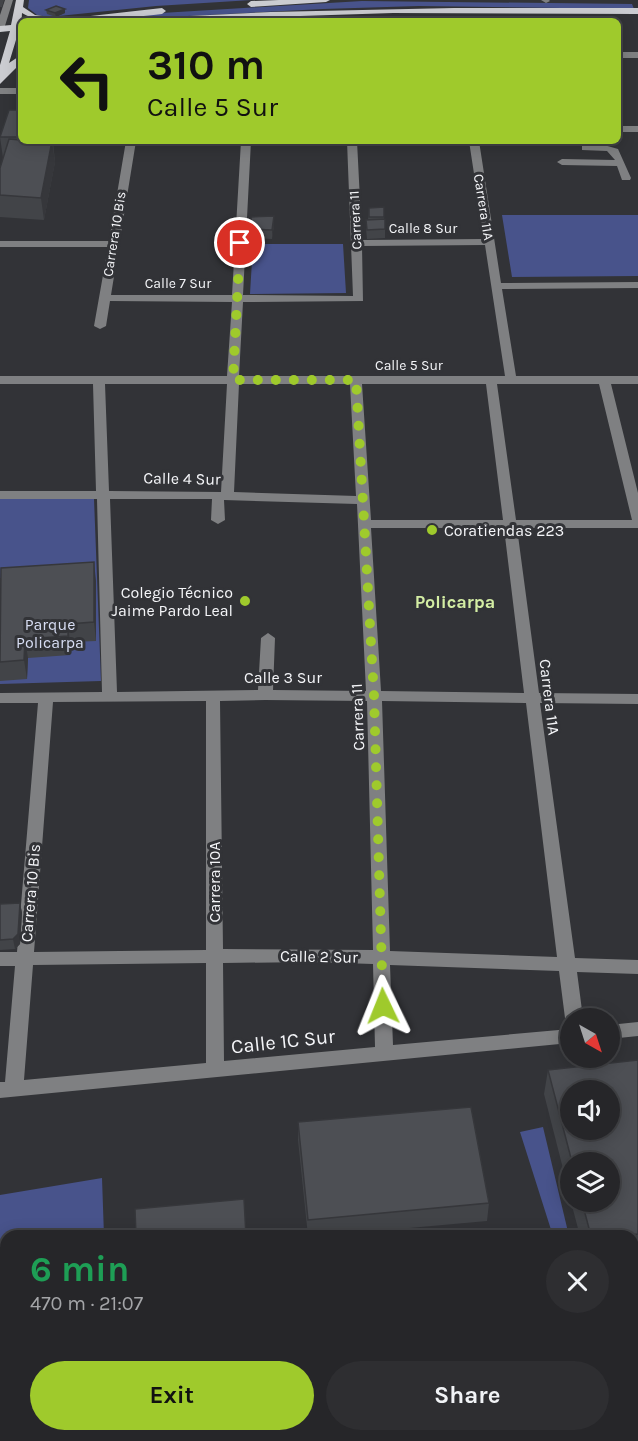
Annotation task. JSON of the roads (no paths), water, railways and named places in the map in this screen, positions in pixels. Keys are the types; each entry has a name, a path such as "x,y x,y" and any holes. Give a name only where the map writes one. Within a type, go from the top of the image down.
{"main road":[{"path":"242,5 258,2 326,0"},
{"path":"507,0 638,2"},
{"path":"19,4 24,14 41,18"},
{"path":"97,18 227,6"},
{"path":"253,18 420,9 638,12"},
{"path":"0,29 18,27 17,37 1,77"},
{"path":"0,39 17,37"},
{"path":"1,77 18,61"}],"street":[{"path":"0,29 9,0"},
{"path":"621,55 638,55"},
{"path":"0,91 18,91"},
{"path":"621,129 638,129"},
{"name":"Carrera 10 Bis","path":"100,326 129,144"},
{"path":"218,520 233,380 246,144"},
{"name":"Carrera 11","path":"352,144 359,299"},
{"name":"Carrera 11A","path":"474,144 511,380"},
{"path":"589,167 584,144 612,148 617,152 626,178"},
{"path":"562,162 589,167 621,163"},
{"name":"Calle 8 Sur","path":"356,243 490,242"},
{"path":"0,244 112,244"},
{"path":"496,286 638,285"},
{"name":"Calle 7 Sur","path":"104,298 359,299"},
{"name":"Calle 5 Sur","path":"0,380 638,380"},
{"path":"99,380 110,696"},
{"name":"Carrera 11","path":"356,380 374,696 384,1053"},
{"name":"Carrera 11A","path":"491,380 573,1008"},
{"path":"604,380 638,519"},
{"name":"Calle 4 Sur","path":"0,495 222,495 364,500"},
{"path":"365,524 638,524"},
{"path":"265,695 268,638"},
{"name":"Carrera 10A","path":"213,695 215,1070"},
{"name":"Calle 3 Sur","path":"0,698 265,695 638,699"},
{"name":"Carrera 10 Bis","path":"7,1090 25,957 46,697"},
{"name":"Calle 2 Sur","path":"0,959 310,955 638,967"},
{"path":"620,1031 638,1029"},
{"name":"Calle 1C Sur","path":"7,1090 560,1037"}],"place":[{"name":"Coratiendas 223","path":"432,530"},
{"name":"Colegio Técnico Jaime Pardo Leal","path":"245,601"}],"district":[{"name":"Policarpa","path":"455,602"}],"park label":[{"name":"Parque Policarpa","path":"50,633"}]}
